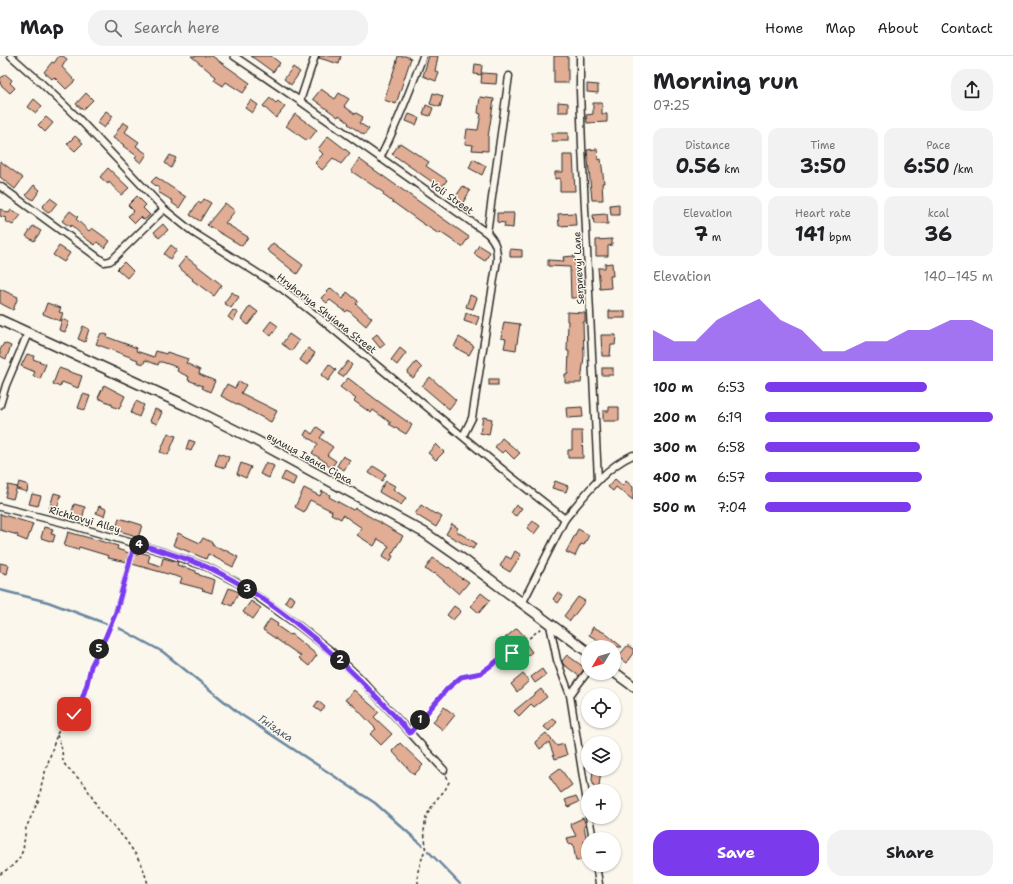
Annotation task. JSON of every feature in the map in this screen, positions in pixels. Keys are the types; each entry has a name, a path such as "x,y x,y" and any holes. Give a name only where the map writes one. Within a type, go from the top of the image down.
{"street":[{"name":"Hryhoriya Shyiana Street","path":"11,56 80,120 164,209 194,233 281,288 565,519"},
{"name":"Voli Street","path":"234,56 487,233 493,240 497,247 498,260 472,418 463,436"},
{"path":"300,101 315,56"},
{"path":"380,158 393,133 423,56"},
{"name":"Serpnevyi Lane","path":"580,56 582,146 598,480"},
{"path":"487,233 509,76"},
{"path":"0,186 104,262 110,261 114,258 164,209"},
{"name":"вулиця Івана Сірка","path":"0,320 187,406 320,475 424,534 468,563 581,647"},
{"path":"0,405 6,385 28,333"},
{"path":"522,604 565,519 598,480 613,467 632,457"},
{"name":"Richkovyi Alley","path":"0,507 135,543 207,567 238,583 299,626 360,678 444,770"},
{"path":"549,624 556,660 570,695 584,784"},
{"path":"621,677 633,686"},
{"path":"570,695 581,680"},
{"path":"597,872 599,884"}],"lane":[{"path":"116,612 135,543"}],"path":[{"path":"0,874 11,867 19,859 23,850 26,828 40,799 42,782 57,734 61,727 74,714 81,702 91,666 116,612"},
{"path":"410,733 447,689 461,677 481,673 505,655 512,653 530,637 549,624"},
{"path":"57,734 62,750 63,762 85,785 101,813 125,839 142,865 148,884"},
{"path":"418,884 418,871 426,846 424,831 426,817 435,801 449,782 444,770"}],"building":[{"path":"59,56 63,56 67,59 62,67 75,81 66,89 54,77 52,79 44,72"},
{"path":"191,56 212,56 250,83 243,93 226,82 223,86 214,80 216,77"},
{"path":"251,56 271,56 280,63 273,72"},
{"path":"319,56 341,56 339,64 319,58"},
{"path":"398,56 411,58 396,104 384,100"},
{"path":"429,56 438,56 435,71 439,73 436,81 423,76"},
{"path":"554,56 568,56 568,83 554,83"},
{"path":"475,64 482,65 481,75 474,74"},
{"path":"293,67 300,72 291,85 284,79"},
{"path":"482,73 497,74 496,84 481,83"},
{"path":"5,74 12,80 10,83 15,88 10,93 0,84 0,79"},
{"path":"587,84 598,85 598,93 587,92"},
{"path":"321,89 335,99 339,93 349,99 344,106 355,114 356,113 363,117 359,123 369,129 364,135 348,124 349,123 339,115 338,117 313,99"},
{"path":"86,93 93,100 83,110 76,104"},
{"path":"433,93 443,96 440,107 430,104"},
{"path":"480,97 494,99 488,137 488,151 472,150 473,145 465,144 467,129 478,130 481,114 478,113"},
{"path":"270,98 276,103 278,101 285,107 276,118 263,106"},
{"path":"34,99 42,106 36,113 28,107"},
{"path":"251,100 258,105 252,113 245,108"},
{"path":"558,102 568,103 568,112 558,112"},
{"path":"593,103 602,103 602,114 607,114 607,122 587,123 586,115 593,114"},
{"path":"426,105 433,108 430,116 423,114"},
{"path":"106,111 113,116 104,128 97,123"},
{"path":"295,114 317,130 309,140 306,140 286,126"},
{"path":"409,114 419,118 416,125 406,121"},
{"path":"46,117 53,123 45,132 38,125"},
{"path":"123,122 129,126 125,132 139,142 136,146 147,154 141,163 135,158 137,156 113,138"},
{"path":"552,133 568,133 568,141 552,141"},
{"path":"75,136 83,143 75,151 67,144"},
{"path":"328,136 350,153 341,164 333,158 322,170 315,163 323,154 318,149"},
{"path":"400,143 429,162 426,166 447,180 441,188 392,154"},
{"path":"597,149 598,160 601,159 604,183 602,183 603,200 592,200 587,150"},
{"path":"170,155 176,158 171,168 165,163"},
{"path":"563,155 573,155 575,191 560,191 560,178 555,179 555,172 563,172"},
{"path":"359,159 469,237 462,247 440,232 439,234 422,223 383,195 384,193 351,171"},
{"path":"473,159 486,166 482,175 469,168"},
{"path":"0,161 23,178 15,189 0,177"},
{"path":"108,168 129,188 121,195 109,182 108,184 100,177"},
{"path":"156,177 186,197 179,208 172,203 173,201 158,192 160,189 151,182"},
{"path":"34,185 40,190 33,200 26,195"},
{"path":"463,186 470,191 462,204 454,199"},
{"path":"137,196 146,205 143,208 150,215 144,220 141,217 135,223 128,216 134,211 128,205"},
{"path":"50,198 57,203 49,213 42,207"},
{"path":"204,199 211,203 200,221 190,215 198,202 201,204"},
{"path":"225,203 235,211 225,223 248,237 242,246 207,225"},
{"path":"619,204 619,215 611,215 610,205"},
{"path":"0,209 9,213 11,210 21,215 13,225 5,221 6,218 0,216"},
{"path":"70,211 78,217 76,219 89,231 92,228 110,241 105,248 97,242 95,245 71,225 70,227 62,221"},
{"path":"497,213 514,213 513,228 504,227 505,223 497,222"},
{"path":"575,213 576,225 559,226 558,214"},
{"path":"607,214 608,224 594,224 593,215"},
{"path":"163,224 168,230 159,238 154,232"},
{"path":"33,226 41,231 34,241 26,236"},
{"path":"612,239 612,245 608,246 608,256 596,256 596,240"},
{"path":"273,243 303,265 297,274 267,250"},
{"path":"171,245 177,250 170,259 164,254"},
{"path":"479,245 490,252 485,261 474,254"},
{"path":"59,246 70,253 64,262 53,255"},
{"path":"510,249 522,250 522,257 510,257"},
{"path":"574,256 576,273 581,273 583,298 571,298 570,267 548,266 548,260 564,261 563,257"},
{"path":"186,257 222,285 214,296 192,280 193,279 178,267"},
{"path":"124,262 133,271 127,278 117,269"},
{"path":"612,263 613,276 610,276 611,288 600,289 598,268 605,268 605,264"},
{"path":"331,288 343,299 347,292 358,301 356,304 372,318 366,326 348,310 346,312 330,300 327,303 321,298"},
{"path":"0,289 18,297 13,310 0,303"},
{"path":"232,292 239,297 231,308 224,303"},
{"path":"470,295 477,298 473,309 466,307"},
{"path":"47,303 61,308 59,312 63,313 60,321 43,314"},
{"path":"250,306 258,312 248,325 241,319"},
{"path":"233,310 238,313 233,321 228,317"},
{"path":"609,311 625,311 625,318 609,318"},
{"path":"567,312 585,313 585,322 583,322 584,356 581,383 565,383 565,374 568,374 569,351 567,351"},
{"path":"466,313 479,317 476,325 464,321"},
{"path":"62,319 69,322 65,332 59,330"},
{"path":"271,321 278,326 271,336 264,330"},
{"path":"504,322 520,324 516,350 504,348 506,339 501,338"},
{"path":"83,326 89,329 85,342 78,339"},
{"path":"101,333 108,335 107,337 137,348 136,351 154,357 156,351 166,354 167,352 188,359 186,363 200,370 199,374 215,381 210,392 202,388 203,386 188,380 189,377 177,371 178,368 171,365 159,362 158,365 145,360 144,364 137,362 138,360 96,344"},
{"path":"289,334 299,341 292,351 282,344"},
{"path":"377,334 385,344 380,348 372,338"},
{"path":"601,335 616,335 615,345 611,345 610,356 602,356"},
{"path":"459,337 474,346 469,355 454,347"},
{"path":"4,343 11,346 6,359 0,356 0,350"},
{"path":"308,348 315,353 307,365 300,360"},
{"path":"400,348 406,353 397,365 391,360"},
{"path":"27,354 34,356 33,359 46,364 40,379 33,376 35,372 21,366"},
{"path":"348,361 352,365 343,377 338,374"},
{"path":"416,362 422,368 413,378 407,373"},
{"path":"329,364 336,370 328,381 321,375"},
{"path":"59,368 82,376 78,388 62,382 60,387 53,384"},
{"path":"602,368 613,368 613,375 602,375"},
{"path":"430,377 456,400 449,409 422,386"},
{"path":"348,378 412,425 406,434 389,424 391,423 373,410 371,413 354,401 356,399 340,387"},
{"path":"489,379 498,379 498,385 489,385"},
{"path":"239,381 246,385 241,393 277,411 271,422 221,396 227,384 235,388"},
{"path":"104,385 125,396 119,409 98,398"},
{"path":"83,394 90,396 85,410 78,408"},
{"path":"136,401 144,405 139,417 131,413"},
{"path":"582,407 583,417 567,418 566,408"},
{"path":"609,407 619,407 619,421 603,421 603,411 609,411"},
{"path":"155,409 162,412 157,424 150,421"},
{"path":"483,417 492,419 489,435 480,433"},
{"path":"317,427 324,432 320,438 333,447 327,455 336,461 331,468 326,464 327,463 312,453 318,444 304,435 307,430 312,434"},
{"path":"572,431 582,431 583,458 568,458 568,450 572,450"},
{"path":"168,433 176,436 168,455 160,452"},
{"path":"502,438 520,453 514,459 505,450 502,453 495,447"},
{"path":"189,440 195,442 191,451 186,449"},
{"path":"436,444 444,452 436,460 428,453"},
{"path":"219,453 229,457 225,468 215,465"},
{"path":"343,456 350,460 344,470 337,466"},
{"path":"266,462 274,466 269,478 260,474"},
{"path":"241,463 251,467 246,478 237,474"},
{"path":"373,466 386,474 382,481 369,473"},
{"path":"285,472 296,478 293,485 281,480"},
{"path":"615,479 623,486 626,481 633,487 633,500 616,487 613,491 608,487"},
{"path":"386,481 395,486 393,489 406,498 401,505 379,492"},
{"path":"555,481 568,486 566,492 552,488"},
{"path":"19,482 28,485 27,492 17,489"},
{"path":"8,485 17,487 13,499 5,497"},
{"path":"304,488 320,496 322,491 330,495 329,497 353,510 355,508 403,536 391,555 393,556 390,562 382,557 389,546 378,539 374,546 357,535 362,528 343,515 341,519 331,514 332,511 310,500 304,512 295,507"},
{"path":"54,493 61,495 56,512 49,510"},
{"path":"32,494 41,496 38,506 29,504"},
{"path":"74,504 85,507 82,520 71,517"},
{"path":"421,505 442,517 436,527 415,514"},
{"path":"516,505 522,508 516,516 511,513"},
{"path":"99,506 106,509 104,516 96,513"},
{"path":"0,514 33,524 27,541 17,537 18,535 0,530"},
{"path":"119,518 142,525 138,538 116,530"},
{"path":"533,521 540,526 534,534 527,528"},
{"path":"452,524 458,528 456,531 476,543 473,549 446,534"},
{"path":"44,527 53,529 51,534 55,535 53,542 41,538"},
{"path":"578,529 589,535 584,545 581,544 575,556 566,552"},
{"path":"68,532 118,546 117,549 129,553 127,562 108,558 109,556 79,547 78,550 64,546"},
{"path":"178,533 200,543 203,538 213,543 212,545 238,557 233,567 208,554 206,559 173,545"},
{"path":"515,551 521,555 510,572 500,566 506,556 511,559"},
{"path":"139,552 150,555 148,562 161,566 163,558 178,562 177,565 196,571 199,575 215,580 212,593 180,583 182,578 132,564 135,555 138,555"},
{"path":"433,558 448,568 449,567 462,579 463,578 469,582 459,594 435,573 434,574 425,569"},
{"path":"0,563 9,565 7,574 0,572"},
{"path":"229,588 239,592 232,606 223,602"},
{"path":"558,592 563,596 558,603 553,599"},
{"path":"481,593 490,600 479,613 471,606"},
{"path":"289,595 295,599 291,606 285,602"},
{"path":"578,597 585,601 570,621 564,616"},
{"path":"251,601 261,608 253,619 243,612"},
{"path":"454,606 461,611 453,620 447,615"},
{"path":"270,619 278,624 277,626 290,635 291,634 317,655 309,666 299,658 301,656 263,630"},
{"path":"593,627 605,633 614,640 598,640 589,635"},
{"path":"517,628 526,638 523,640 532,652 522,660 517,655 519,654 505,638"},
{"path":"627,646 633,649 633,653 626,663 621,659 621,653"},
{"path":"567,655 581,665 581,673 579,676 563,664 562,661"},
{"path":"542,669 546,675 535,683 531,677"},
{"path":"523,674 529,681 517,692 511,684"},
{"path":"541,689 547,697 534,707 531,704 519,716 514,711"},
{"path":"354,690 379,712 374,717 392,734 381,745 370,734 376,729 354,706 345,700"},
{"path":"318,701 325,707 321,712 314,707"},
{"path":"444,707 455,715 443,730 433,722"},
{"path":"552,718 557,722 549,731 544,727"},
{"path":"546,733 557,746 564,744 567,755 555,759 549,742 540,749 535,742"},
{"path":"400,743 423,765 414,775 392,751"},
{"path":"560,768 572,785 561,793 549,776"},
{"path":"592,776 600,776 599,784 593,784"},
{"path":"576,796 579,802 568,807 565,800"},
{"path":"581,819 581,824 586,825 584,826 585,832 581,832 581,860 576,861 573,844 569,845 567,838 576,836 570,824"}],"waterway":[{"name":"Гніздка","path":"0,590 48,602 107,624"},
{"name":"Гніздка","path":"119,628 163,652 240,714 375,803 422,845"},
{"name":"Гніздка","path":"428,851 460,884"}],"route":[{"path":"74,714 81,702 91,666 116,612 135,543 207,567 238,583 263,600 299,626 360,678 410,733 447,689 461,677 481,673 505,655 512,653"}]}
